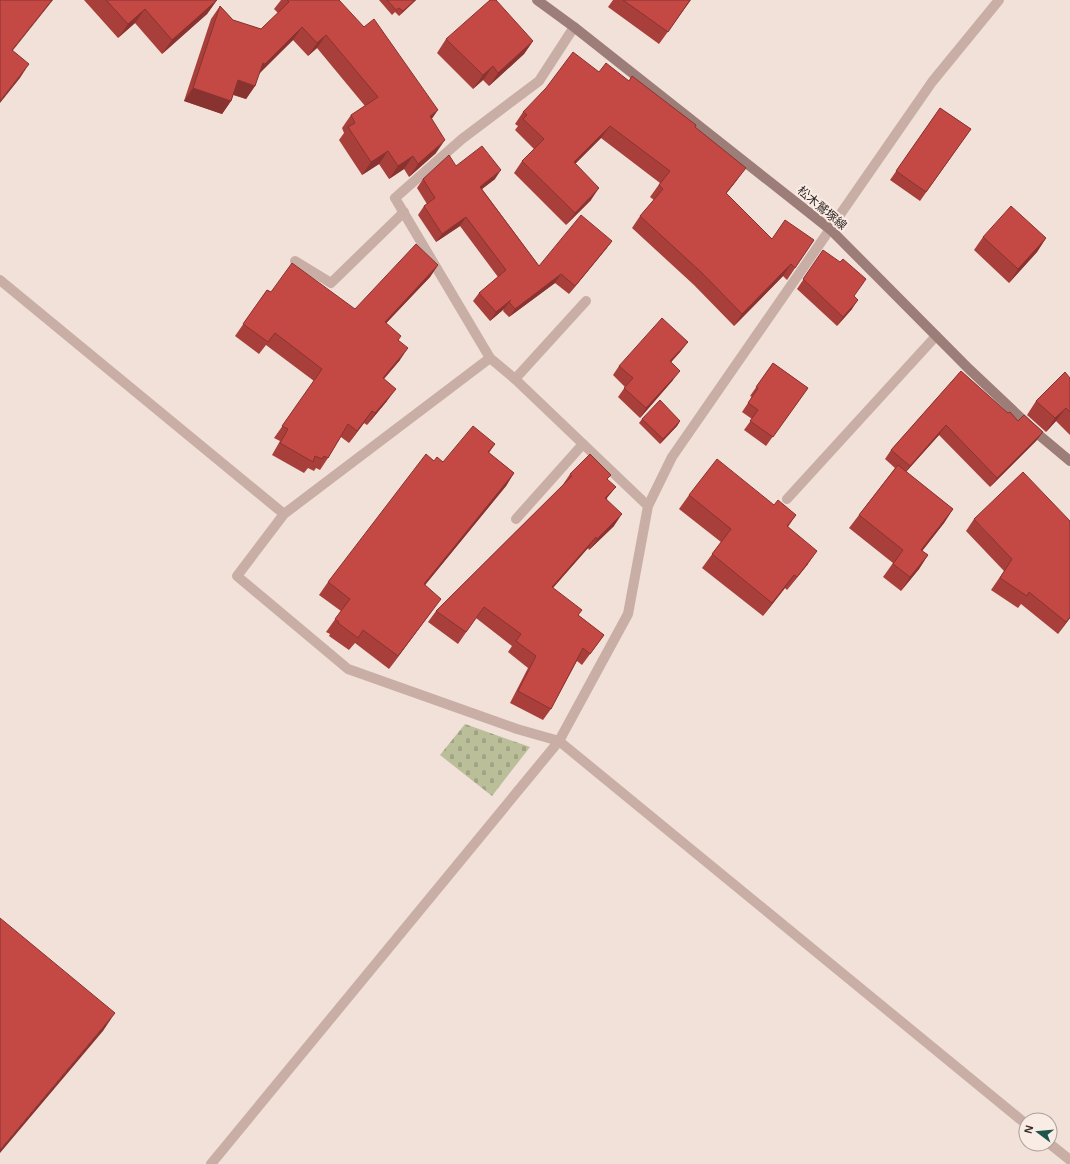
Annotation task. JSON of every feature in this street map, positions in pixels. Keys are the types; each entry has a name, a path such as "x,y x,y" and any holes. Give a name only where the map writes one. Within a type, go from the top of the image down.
{"main road":[{"name":"松木鷲塚線","path":"537,0 574,27 831,230 936,336 1039,435 1070,461"}],"street":[{"path":"211,1164 559,741 628,614 648,506 672,457 831,230 932,82 1000,0"},
{"path":"574,27 539,81 462,139 395,198 490,358 648,506"},
{"path":"294,261 330,283 404,212"},
{"path":"0,280 284,514"},
{"path":"515,380 586,301"},
{"path":"787,499 936,336"},
{"path":"490,358 284,514 237,576 348,669 517,729 559,741 1018,1117"},
{"path":"516,519 583,444"},
{"path":"1058,1150 1070,1160"}],"green space":[{"path":"465,724 530,747 492,796 440,755"}],"building":[{"path":"0,0 52,0 12,50 29,64 0,101"},
{"path":"106,0 217,0 172,40 145,9 128,24"},
{"path":"287,0 339,0 364,27 374,19 438,110 430,116 445,140 418,164 413,156 398,166 388,151 371,162 348,127 355,123 351,115 378,97 326,35 317,43 302,27 265,64 263,63 255,86 238,80 231,101 193,88 220,6 233,20 261,29 289,2"},
{"path":"387,0 415,0 403,11 399,8 396,10"},
{"path":"490,0 496,0 533,41 498,73 493,66 483,75 446,39"},
{"path":"623,0 690,0 668,32"},
{"path":"573,52 599,72 606,63 629,81 632,76 696,125 695,127 746,168 726,193 772,239 785,220 814,240 795,268 791,264 742,314 702,273 640,216 663,189 659,185 670,171 610,126 574,162 599,188 575,213 522,161 544,139 523,119 527,115 523,112 546,88"},
{"path":"940,108 971,129 926,192 896,171"},
{"path":"482,146 501,170 480,187 539,266 581,215 612,241 575,286 561,274 515,309 509,302 511,300 496,312 479,293 506,270 466,217 442,234 424,206 435,198 423,179 449,155 456,166"},
{"path":"1011,206 1046,238 1018,269 983,237"},
{"path":"416,244 438,265 385,322 401,336 398,340 408,348 383,378 396,389 375,413 372,411 357,431 348,424 328,458 324,456 322,459 315,456 313,462 280,443 288,429 282,426 322,369 275,333 268,342 243,324 267,290 271,292 292,263 355,309"},
{"path":"823,250 840,262 843,259 866,279 854,296 858,300 843,317 803,279"},
{"path":"662,318 688,342 670,361 680,371 646,408 624,388 633,378 619,366"},
{"path":"773,363 808,388 773,437 750,421 758,410 748,403 758,388 756,387"},
{"path":"961,371 1008,413 1010,412 1018,421 1024,415 1043,432 997,478 946,425 910,466 891,450"},
{"path":"1065,372 1070,378 1070,412 1066,408 1055,418 1036,401"},
{"path":"660,400 680,421 663,439 642,419"},
{"path":"473,426 495,444 488,452 514,473 424,584 441,599 398,656 363,630 358,638 338,623 339,622 335,619 350,599 328,582 426,454 434,461 437,457 443,462"},
{"path":"590,454 611,475 607,479 616,487 605,498 622,514 597,539 596,537 552,587 582,610 578,615 604,635 590,654 583,648 551,709 518,691 536,656 516,641 521,634 484,607 466,632 436,611 572,476 570,474"},
{"path":"717,459 774,505 778,500 796,515 787,526 817,551 797,577 794,575 772,603 712,554 731,529 689,495"},
{"path":"898,465 953,509 921,550 928,555 910,577 893,564 903,550 859,515"},
{"path":"1023,472 1070,521 1070,617 1066,622 1029,592 1027,596 1000,578 1012,559 974,519"},
{"path":"0,918 115,1013 0,1150"}]}
